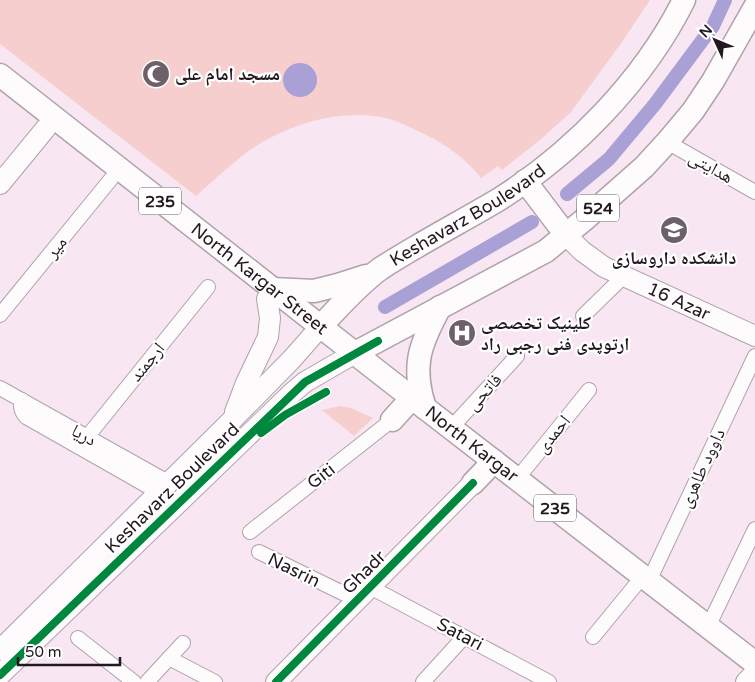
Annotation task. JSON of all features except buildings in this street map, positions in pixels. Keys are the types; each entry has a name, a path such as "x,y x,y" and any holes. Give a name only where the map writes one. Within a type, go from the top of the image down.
{"main road":[{"name":"Keshavarz Boulevard","path":"0,650 232,420 318,331 345,300 374,274 498,199 570,147 617,96 661,40 684,0"},
{"name":"Keshavarz Boulevard","path":"0,674 292,393 311,378 546,251 566,236 644,167 693,111 713,81 755,7"},
{"path":"0,75 50,123"},
{"path":"0,92 50,123"},
{"path":"0,184 50,123"},
{"name":"North Kargar Street","path":"50,123 318,331 355,353"},
{"path":"525,181 566,236"},
{"name":"16 Azar","path":"566,236 604,267 755,336"},
{"path":"232,420 246,383 268,337 270,294 322,290 374,274"},
{"path":"392,420 418,403 418,364 421,346 440,307"},
{"name":"North Kargar","path":"355,353 755,663"},
{"path":"473,483 494,461"},
{"name":"Ghadr","path":"276,682 473,483"},
{"path":"746,682 755,673"}],"street":[{"name":"هدایتی","path":"667,142 755,192"},
{"name":"میر","path":"0,315 116,174"},
{"path":"583,316 624,276"},
{"name":"ارجمند","path":"83,442 208,287"},
{"name":"فاتحی","path":"451,428 517,356"},
{"name":"داوود طاهری","path":"593,637 646,579 755,356"},
{"name":"دریا","path":"0,388 22,400 83,442 163,487"},
{"name":"احمدی","path":"517,479 589,390"},
{"name":"Giti","path":"250,532 392,420"},
{"path":"708,627 755,529"},
{"name":"Nasrin","path":"259,552 363,593"},
{"name":"Satari","path":"363,593 464,637 549,682"},
{"path":"423,682 464,637"},
{"path":"78,638 134,682"},
{"path":"147,682 183,644"},
{"path":"169,658 214,682"}],"shaded area":[{"path":"0,0 650,0 571,112 502,170 498,166 481,178 462,158 432,138 396,121 366,115 350,115 303,124 274,136 253,148 233,163 196,196 0,44"},
{"path":"300,63 312,68 317,80 312,92 300,97 288,92 283,80 288,68"},
{"path":"340,406 351,408 373,418 354,436 322,410"}],"waterway":[{"path":"567,194 609,159 655,104 713,26 725,0"},
{"path":"385,307 532,222"}],"cycle path":[{"path":"0,675 305,382 378,341"},
{"path":"261,433 285,415 326,392"},
{"path":"276,682 473,483"}],"place":[{"name":"مسجد امام علی","path":"156,74"},
{"name":"دانشکده داروسازی","path":"674,230"},
{"name":"کلینیک تخصصی ارتوپدی فنی رجبی راد","path":"462,333"}]}
